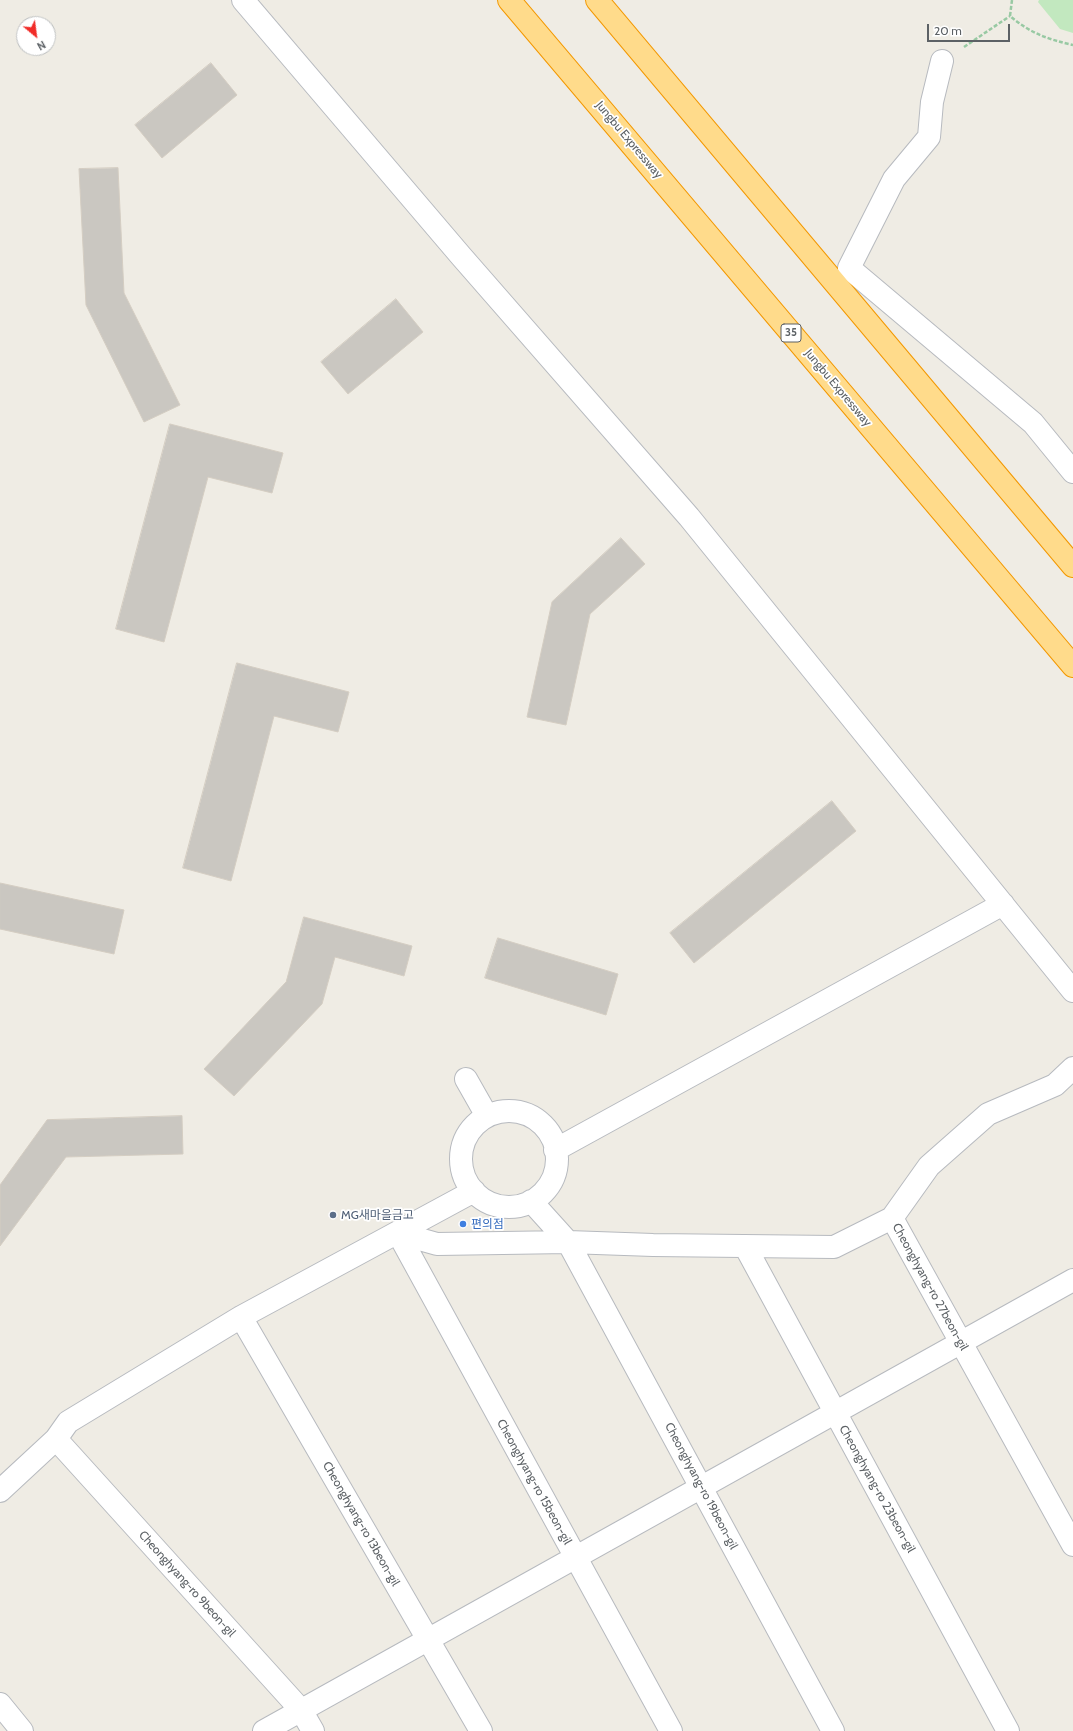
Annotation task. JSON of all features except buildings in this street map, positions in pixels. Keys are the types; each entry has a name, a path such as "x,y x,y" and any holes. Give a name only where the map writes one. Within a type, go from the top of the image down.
{"highway":[{"name":"Jungbu Expressway","path":"510,0 1073,666"},
{"path":"597,0 1073,566"}],"street":[{"path":"243,0 456,250 689,517 1073,991"},
{"path":"942,61 932,102 929,137 894,179 849,268 1032,423 1073,472"},
{"path":"555,1150 1003,904"},
{"name":"Cheonghyang-ro 27beon-gil","path":"1073,1068 1055,1085 988,1114 929,1166 892,1218 1073,1545"},
{"path":"466,1079 487,1116"},
{"path":"502,1112 517,1112 532,1118 545,1128 553,1141 555,1150 557,1156 555,1172 548,1187 537,1198 523,1205 507,1207 491,1204 478,1196 467,1185 462,1170 461,1154 465,1139 474,1126 487,1116 502,1112"},
{"path":"0,1491 56,1439 68,1422 242,1317 474,1191"},
{"name":"Cheonghyang-ro 19beon-gil","path":"531,1201 568,1242 833,1731"},
{"path":"398,1233 437,1244 568,1242 653,1245 834,1247 892,1218"},
{"name":"Cheonghyang-ro 15beon-gil","path":"398,1233 671,1731"},
{"name":"Cheonghyang-ro 23beon-gil","path":"745,1246 1008,1731"},
{"path":"264,1731 1073,1280"},
{"name":"Cheonghyang-ro 13beon-gil","path":"242,1317 481,1731"},
{"name":"Cheonghyang-ro 9beon-gil","path":"56,1439 301,1710 313,1731"},
{"path":"0,1704 22,1731"}],"path":[{"path":"942,61 1010,16 1012,0"},
{"path":"1010,16 1024,28 1047,38 1073,45"}],"green space":[{"path":"1039,0 1073,0 1073,33 1060,29 1038,2"}],"place":[{"name":"MG새마을금고","path":"333,1215"},
{"name":"편의점","path":"463,1224"}]}
